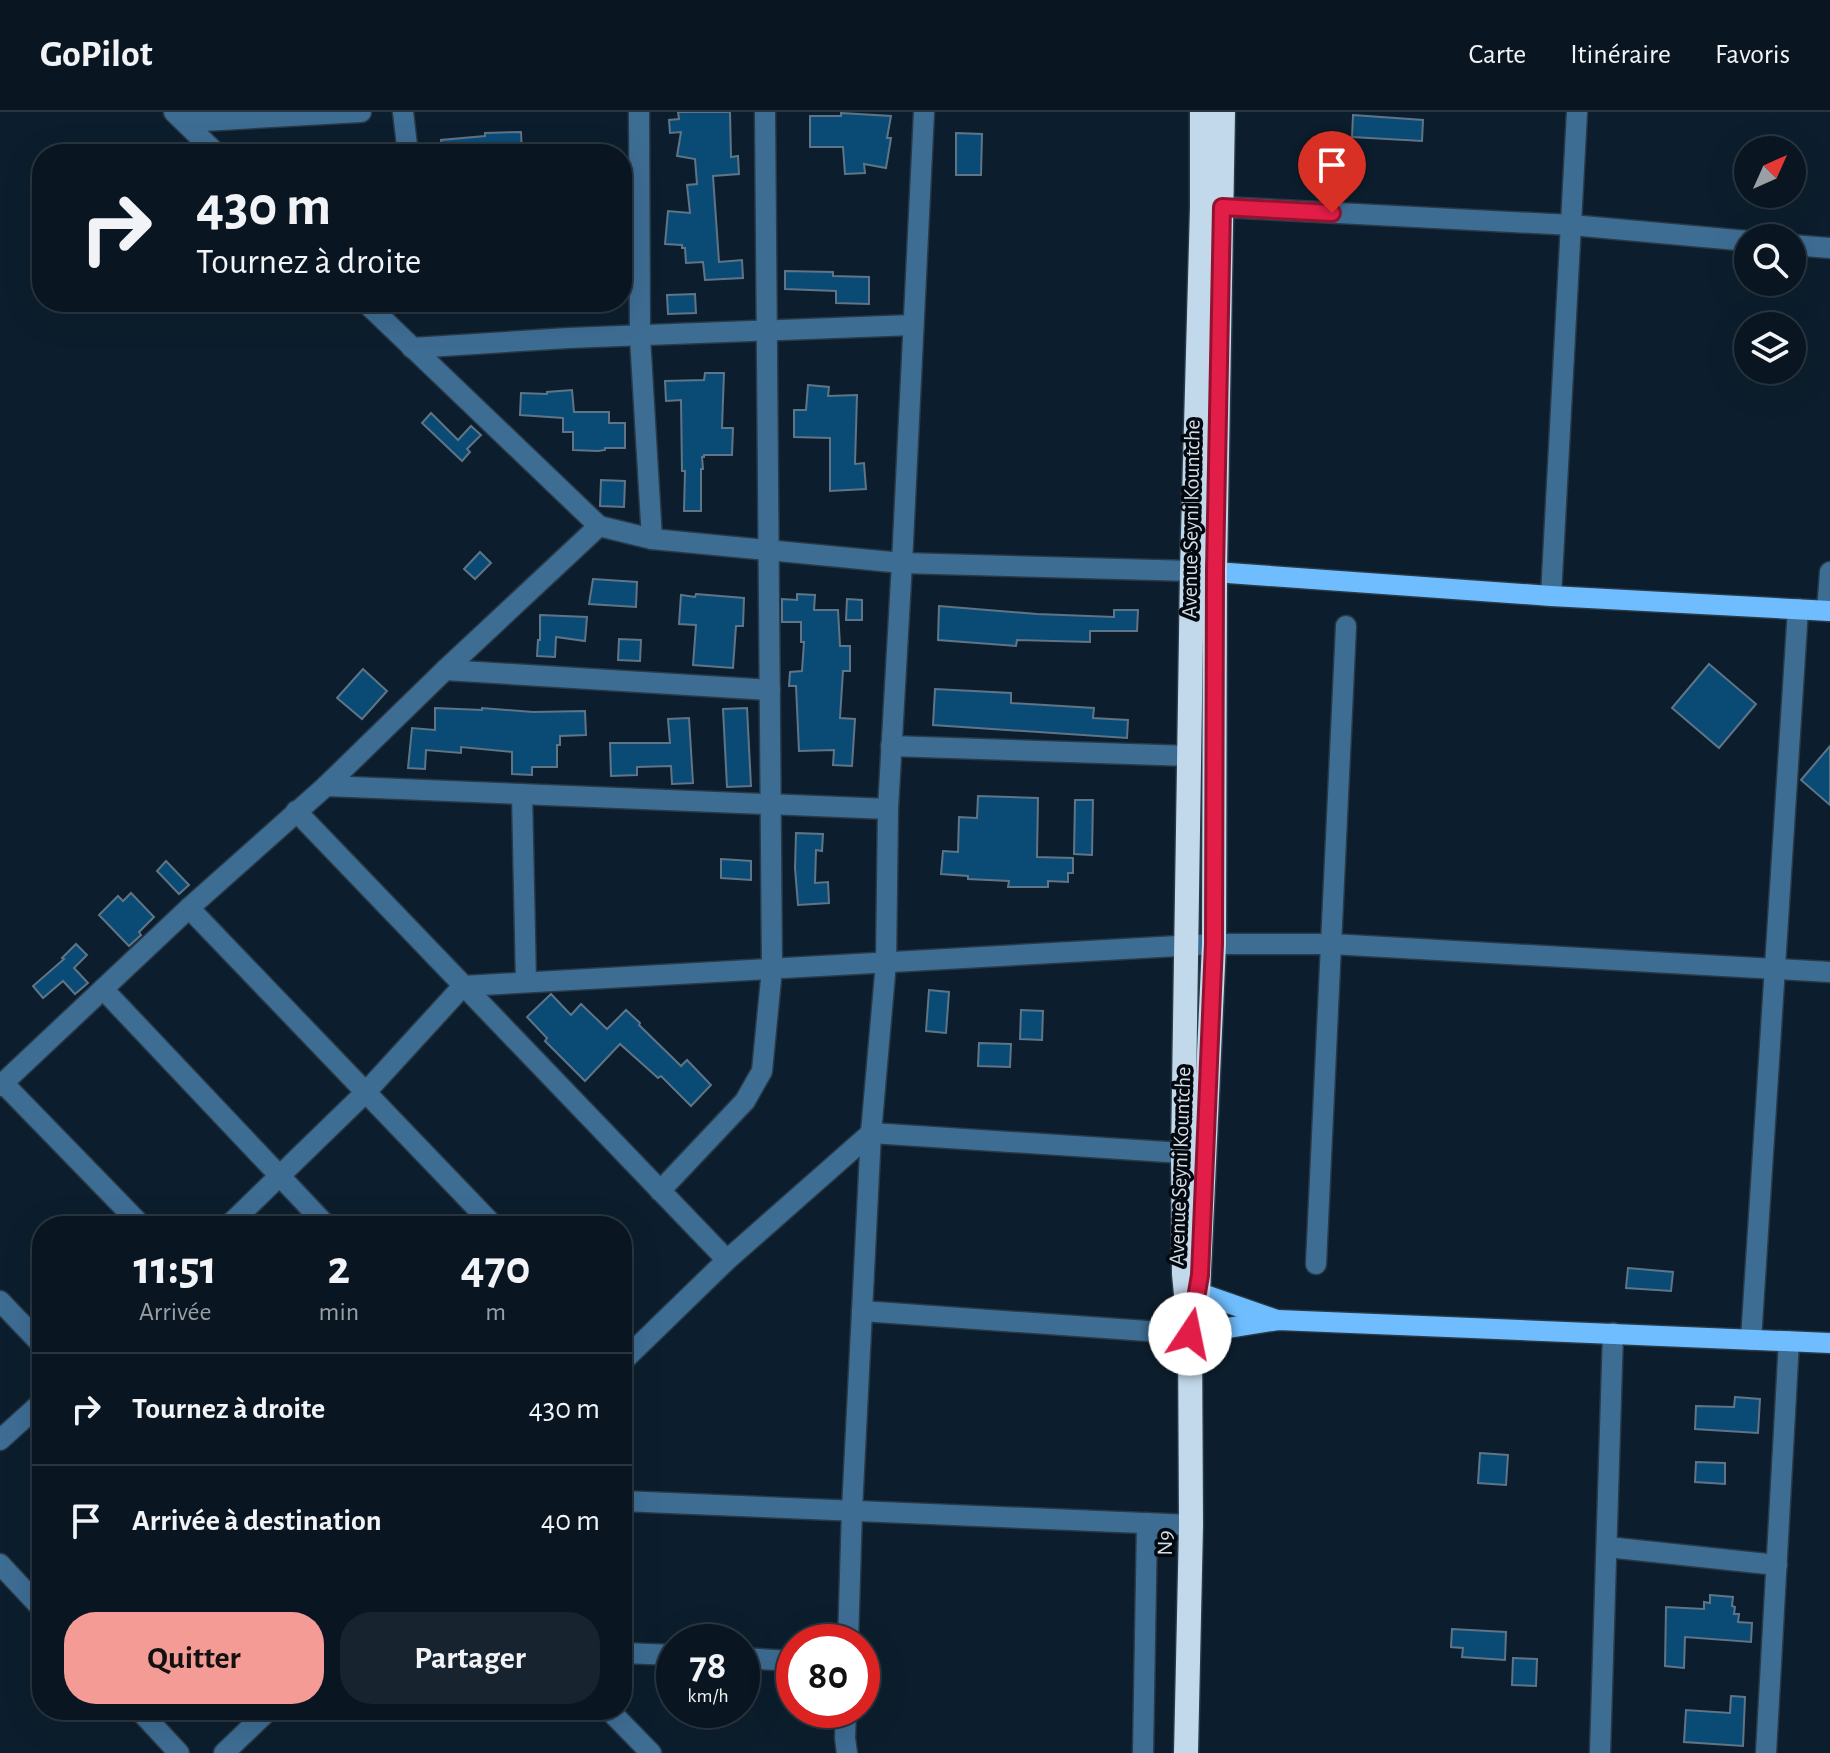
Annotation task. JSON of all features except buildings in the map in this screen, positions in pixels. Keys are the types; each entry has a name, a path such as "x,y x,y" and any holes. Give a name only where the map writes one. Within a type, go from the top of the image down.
{"highway":[{"name":"Avenue Seyni Kountche","path":"1190,1334 1214,944 1204,571 1202,112"},
{"name":"Avenue Seyni Kountche","path":"1192,1290 1183,1153 1190,756 1204,571 1222,207 1223,112"},
{"name":"N9","path":"1186,1753 1191,1525 1190,1334"}],"main road":[{"path":"1204,571 1551,596 1828,611"},
{"path":"1192,1290 1278,1320"},
{"path":"1190,1334 1278,1320 1830,1343"}],"street":[{"path":"179,117 361,112"},
{"path":"403,112 407,144"},
{"path":"632,200 639,112"},
{"path":"660,1191 745,1101 762,1071 772,969 765,112"},
{"path":"849,1624 871,1133 886,963 888,809 924,112"},
{"path":"1551,596 1577,112"},
{"path":"179,117 207,144"},
{"path":"1222,207 1571,225 1734,240"},
{"path":"632,226 652,539"},
{"path":"1806,246 1830,248"},
{"path":"375,312 599,526 652,539 902,563 1204,571"},
{"path":"412,348 512,341 913,325"},
{"path":"132,1216 2,1085 189,908 326,786 599,526"},
{"path":"1828,611 1830,572"},
{"path":"1751,1340 1798,609"},
{"path":"1316,1264 1346,626"},
{"path":"445,670 770,690"},
{"path":"891,746 1190,756"},
{"path":"326,786 888,809"},
{"path":"522,794 526,982"},
{"path":"296,811 727,1260"},
{"path":"189,908 484,1216"},
{"path":"238,1216 366,1092 463,986 1214,944 1331,944 1830,972"},
{"path":"103,989 318,1216"},
{"path":"632,1351 727,1260 871,1133 1183,1153"},
{"path":"0,1301 32,1335"},
{"path":"862,1311 1190,1334"},
{"path":"1600,1753 1613,1333"},
{"path":"1766,1753 1789,1341"},
{"path":"0,1440 32,1411"},
{"path":"632,1501 1191,1525"},
{"path":"1143,1753 1147,1523"},
{"path":"1607,1547 1777,1565"},
{"path":"0,1564 32,1598"},
{"path":"632,1653 656,1654"},
{"path":"148,1720 179,1753"},
{"path":"224,1753 259,1720"},
{"path":"619,1720 651,1753"},
{"path":"845,1728 847,1753"}],"route":[{"path":"1190,1334 1200,1275 1214,944 1215,570 1222,207 1332,213"}]}
